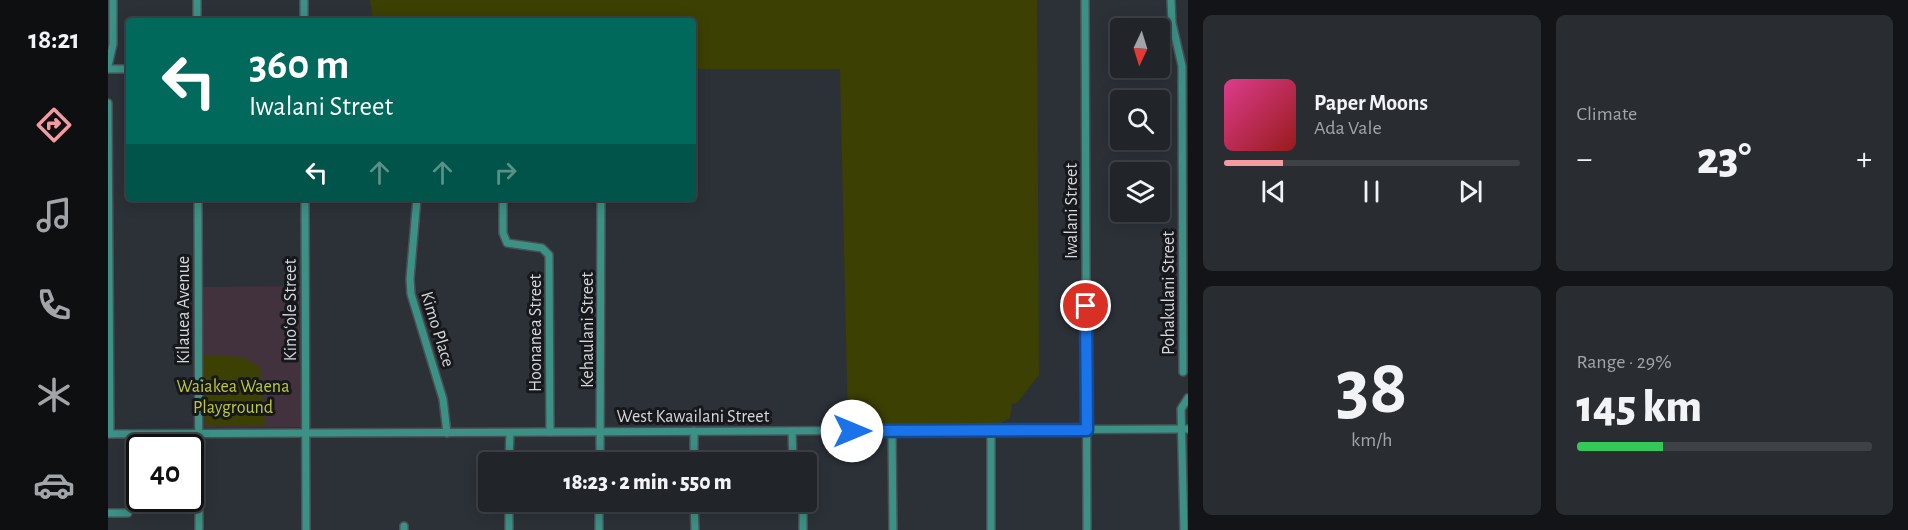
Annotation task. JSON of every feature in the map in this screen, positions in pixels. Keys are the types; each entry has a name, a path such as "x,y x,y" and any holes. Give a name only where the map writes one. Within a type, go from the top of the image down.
{"street":[{"path":"113,0 112,44 108,68 126,69"},
{"path":"197,0 197,18"},
{"path":"304,0 304,18"},
{"name":"Iwalani Street","path":"1085,0 1087,530"},
{"name":"Pohakulani Street","path":"1171,0 1172,23 1182,66 1186,337 1183,372"},
{"path":"108,103 109,434"},
{"name":"Kilauea Avenue","path":"198,201 199,530"},
{"name":"Kinoʻole Street","path":"305,201 306,530"},
{"name":"Kimo Place","path":"417,201 411,255 411,294 443,399 447,433"},
{"name":"Hoonanea Street","path":"503,201 503,233 507,243 542,248 549,255 550,432"},
{"name":"Kehaulani Street","path":"601,452 602,201"},
{"path":"1184,530 1186,429 1181,409 1188,398"},
{"name":"West Kawailani Street","path":"109,434 1186,429"},
{"path":"991,430 991,530"},
{"path":"694,431 694,452"},
{"path":"792,431 793,452"},
{"path":"892,431 893,530"},
{"path":"509,452 510,433"},
{"path":"509,512 509,530"},
{"path":"599,512 599,530"},
{"path":"694,512 695,530"},
{"path":"803,512 803,530"},
{"path":"108,513 128,513"}],"shaded area":[{"path":"302,286 302,427 204,428 202,287"}],"green space":[{"path":"370,0 1037,0 1039,375 1017,403 1012,404 1010,418 997,425 848,425 840,69 696,69 696,18 373,18"},
{"name":"Waiakea Waena Playground","path":"203,355 243,357 260,367 265,426 205,425"}],"route":[{"path":"852,431 1087,430 1086,306"}]}
